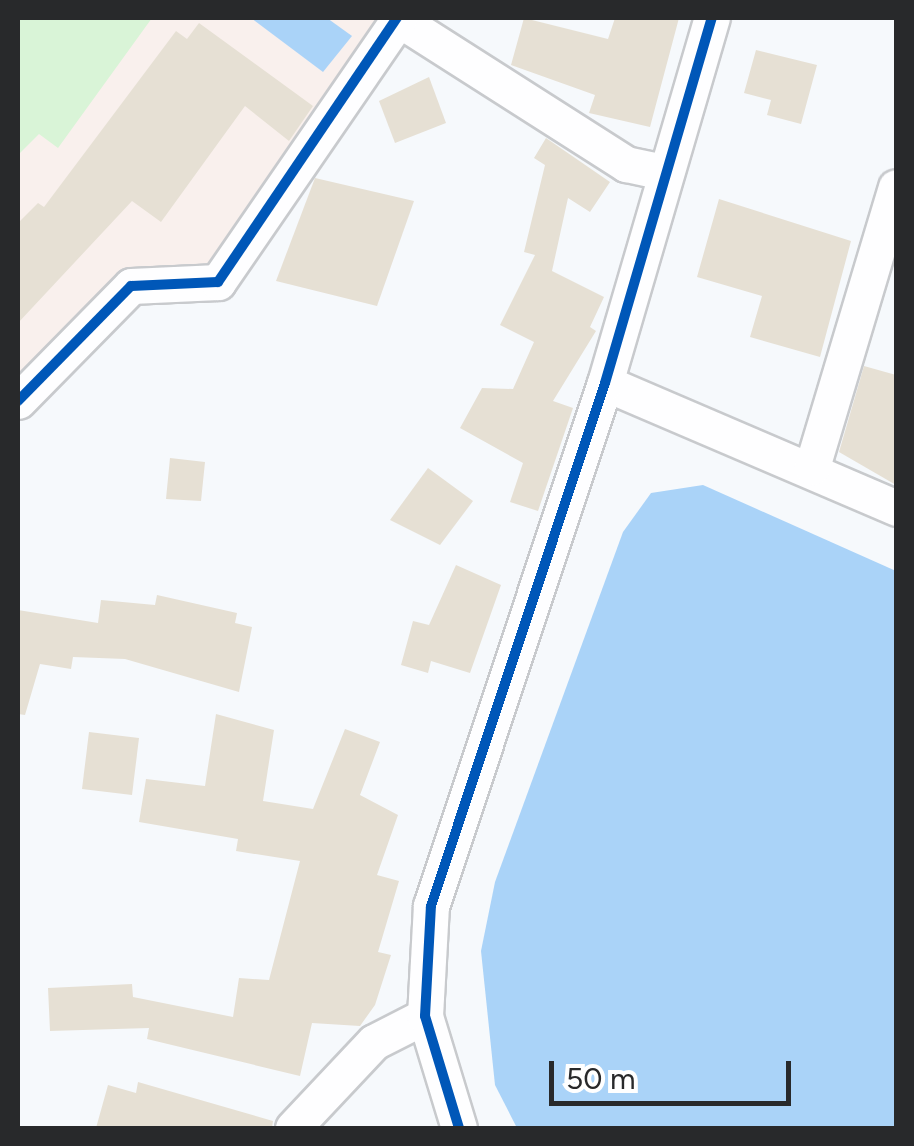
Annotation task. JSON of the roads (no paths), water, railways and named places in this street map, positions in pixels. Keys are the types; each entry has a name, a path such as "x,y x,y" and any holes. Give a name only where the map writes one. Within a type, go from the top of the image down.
{"street":[{"path":"18,401 131,286 218,282 398,18 626,164 664,172"},
{"path":"459,1128 425,1016 430,906 604,383 712,18"},
{"path":"812,467 888,251 896,187"},
{"path":"604,383 812,467 896,508"},
{"path":"292,1128 374,1042 425,1016"}],"water":[{"path":"251,18 327,18 352,36 323,72"},
{"path":"703,485 896,571 896,1128 517,1128 495,1085 481,951 495,882 623,532 651,493"}]}
